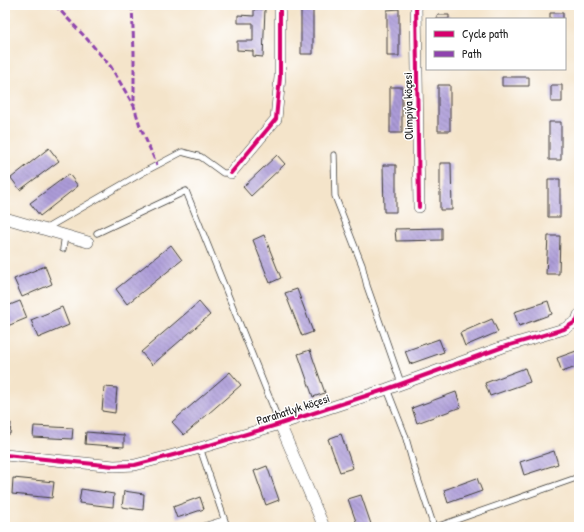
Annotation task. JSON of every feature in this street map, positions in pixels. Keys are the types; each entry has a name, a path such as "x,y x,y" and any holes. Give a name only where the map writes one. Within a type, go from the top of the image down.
{"street":[{"path":"231,173 276,119 280,77 280,5"},
{"name":"Olimpiýa köçesi","path":"416,5 419,207"},
{"path":"5,218 88,242"},
{"name":"Parahatlyk köçesi","path":"5,455 114,466 135,465 200,448 280,424 387,389 503,347 564,329 578,318"},
{"path":"280,424 324,527"}],"lane":[{"path":"45,230 142,173 182,152 201,157 223,173 231,173"},
{"path":"334,155 335,196 362,265 367,286 402,383"},
{"path":"97,233 186,191 280,424"},
{"path":"63,249 65,236"},
{"path":"387,389 405,435 414,467 435,527 579,477"},
{"path":"200,448 227,527"},
{"path":"201,527 224,520"}],"building":[{"path":"301,8 313,8 313,54 301,54"},
{"path":"254,9 265,9 263,57 253,56 253,51 237,50 237,41 253,41 253,23 238,23 238,15 254,16"},
{"path":"399,9 399,56 387,56 387,10"},
{"path":"550,13 563,13 563,18 550,18"},
{"path":"437,15 449,15 449,18 437,18"},
{"path":"502,77 529,77 529,86 502,86"},
{"path":"438,85 450,85 450,131 438,131"},
{"path":"551,85 562,85 562,102 551,102"},
{"path":"390,87 402,87 402,133 390,133"},
{"path":"549,122 561,122 561,160 549,160"},
{"path":"49,148 59,161 20,190 11,178"},
{"path":"277,155 285,164 251,196 243,187"},
{"path":"440,163 451,163 452,210 440,210"},
{"path":"383,165 396,165 396,212 384,212"},
{"path":"69,174 78,186 40,216 30,203"},
{"path":"548,179 560,179 560,217 548,217"},
{"path":"442,228 442,240 396,241 395,229"},
{"path":"264,235 281,278 270,283 253,240"},
{"path":"548,236 560,236 559,274 546,274"},
{"path":"171,245 182,260 127,304 116,289"},
{"path":"45,266 52,284 22,297 14,279"},
{"path":"297,289 313,332 302,336 285,293"},
{"path":"20,301 27,318 5,327 5,307"},
{"path":"548,301 552,314 519,326 514,312"},
{"path":"199,302 210,315 152,365 141,352"},
{"path":"62,307 69,325 38,338 31,320"},
{"path":"492,319 498,332 465,346 460,333"},
{"path":"439,339 444,352 410,364 405,351"},
{"path":"310,350 325,393 313,397 298,354"},
{"path":"579,350 579,366 562,372 557,358"},
{"path":"525,368 530,382 490,396 485,383"},
{"path":"230,372 241,385 184,435 172,422"},
{"path":"104,387 117,388 115,413 102,411"},
{"path":"456,392 461,407 417,423 412,408"},
{"path":"5,423 11,423 10,434 5,434"},
{"path":"34,426 73,428 72,439 33,437"},
{"path":"86,432 124,435 124,447 85,444"},
{"path":"341,434 353,468 340,472 328,439"},
{"path":"554,451 558,464 524,475 520,462"},
{"path":"267,466 279,500 266,505 254,471"},
{"path":"13,478 54,482 52,498 12,494"},
{"path":"477,478 482,491 448,503 444,490"},
{"path":"81,489 114,494 113,507 79,503"},
{"path":"124,491 144,494 143,510 122,507"},
{"path":"361,495 372,527 358,527 348,499"},
{"path":"200,497 204,509 177,518 173,507"}],"marked path":[{"path":"55,5 111,67 134,106 140,126 157,165"},
{"path":"132,5 134,105"}],"cycle path":[{"path":"231,173 276,119 280,77 280,5"},
{"path":"416,5 419,207"},
{"path":"5,455 114,466 135,465 200,448 280,424 387,389 503,347 564,329 577,321 579,315"}]}
